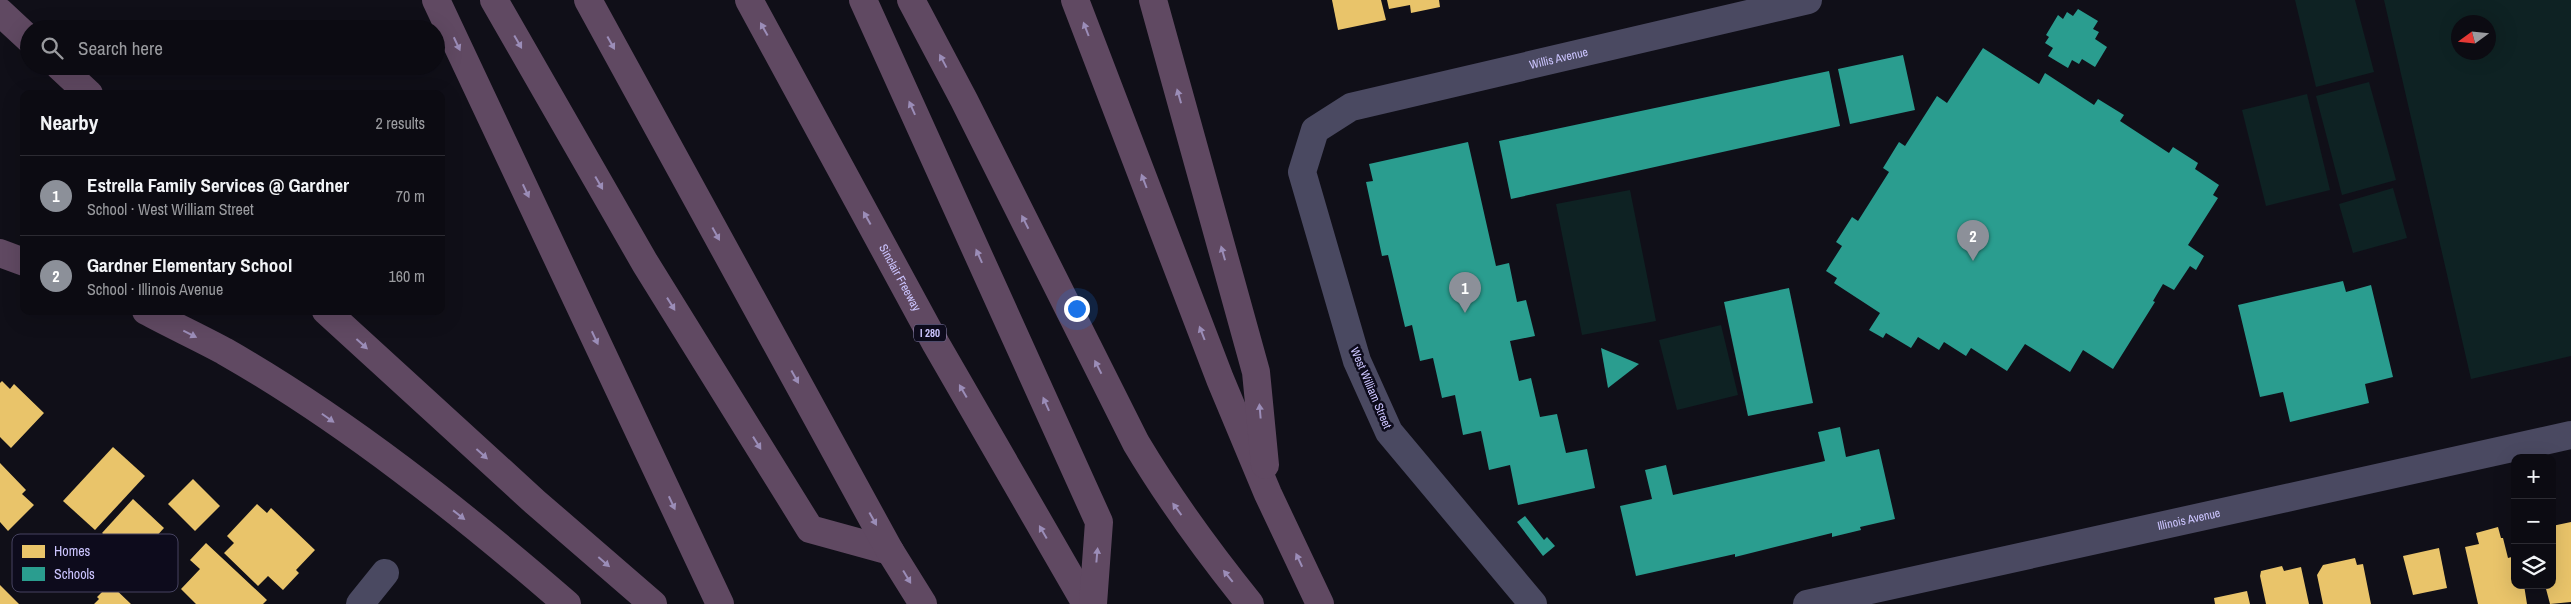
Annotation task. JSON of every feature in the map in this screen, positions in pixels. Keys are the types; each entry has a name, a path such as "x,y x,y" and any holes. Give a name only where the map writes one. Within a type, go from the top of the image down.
{"highway":[{"path":"436,0 720,604"},
{"path":"494,0 645,263 810,529 890,551"},
{"path":"588,0 890,551 923,604"},
{"name":"Sinclair Freeway","path":"748,0 936,344 1086,604"},
{"path":"863,0 1099,522 1093,604"},
{"path":"911,0 964,100 1136,443 1167,496 1205,548 1250,604"},
{"path":"1075,0 1216,369 1268,494 1320,604"},
{"path":"1152,0 1256,372 1268,494"},
{"path":"0,12 20,31"},
{"path":"69,75 85,90"},
{"path":"0,253 20,260"},
{"path":"154,315 224,351 297,397 365,444 467,521 567,604"},
{"path":"330,315 535,502 653,604"}],"street":[{"name":"Willis Avenue","path":"1315,130 1351,107 1798,1"},
{"name":"West William Street","path":"1315,130 1302,172 1357,361 1389,432 1533,604"},
{"name":"Illinois Avenue","path":"1807,604 2571,435"},
{"path":"360,604 385,573"}],"green space":[{"path":"2295,0 2355,0 2374,72 2316,87"},
{"path":"2384,0 2571,0 2571,356 2471,379"},
{"path":"2369,82 2396,180 2342,195 2316,96"},
{"path":"2307,94 2330,190 2266,206 2242,110"},
{"path":"2393,188 2407,238 2353,253 2339,204"},
{"path":"1630,190 1656,321 1582,335 1556,204"},
{"path":"1721,325 1738,395 1677,410 1659,340"}],"building: Homes":[{"path":"1332,0 1381,0 1386,20 1338,30"},
{"path":"1387,0 1439,0 1440,7 1411,13 1410,5 1389,9"},
{"path":"2,381 10,389 14,384 44,413 11,448 0,437 0,383"},
{"path":"113,447 145,476 95,530 63,501"},
{"path":"0,463 26,490 22,494 34,505 8,531 0,522"},
{"path":"193,479 220,506 195,531 168,504"},
{"path":"133,499 164,528 159,534 102,533"},
{"path":"257,504 267,513 271,508 315,550 296,570 299,573 283,590 268,576 258,586 224,553 234,543 227,536"},
{"path":"2571,522 2571,602 2550,604 2546,589 2556,589 2556,525"},
{"path":"2498,527 2508,558 2511,557 2511,589 2525,589 2527,604 2478,604 2465,547 2479,544 2476,533"},
{"path":"206,543 267,600 263,604 196,604 181,589 200,569 190,560"},
{"path":"2439,548 2447,588 2413,595 2403,556"},
{"path":"2355,558 2357,565 2363,564 2371,604 2323,604 2317,575 2323,565"},
{"path":"2282,566 2284,571 2301,567 2309,604 2266,604 2260,576 2261,571"},
{"path":"0,585 19,604 0,604"},
{"path":"2247,591 2250,604 2215,604 2214,598"},
{"path":"102,592 118,592 131,604 94,604 99,599 97,597"}],"building: Schools":[{"path":"2078,9 2098,21 2093,29 2099,32 2095,39 2107,47 2095,67 2082,59 2079,64 2072,60 2068,68 2048,56 2053,48 2045,43 2049,37 2046,35 2058,15 2063,19 2067,12 2073,16"},
{"path":"1983,48 2039,84 2045,73 2094,105 2098,99 2124,115 2120,121 2169,153 2173,147 2198,163 2195,169 2219,185 2213,195 2218,198 2188,245 2204,256 2196,270 2190,266 2174,290 2163,284 2153,301 2155,302 2113,369 2083,350 2070,372 2025,344 2007,371 1971,348 1966,356 1944,342 1939,350 1918,337 1911,348 1886,333 1883,338 1869,330 1880,313 1834,283 1837,278 1826,271 1842,246 1836,242 1852,217 1858,221 1889,172 1883,168 1899,142 1905,146 1937,96 1947,103"},
{"path":"1903,55 1915,110 1850,124 1838,69"},
{"path":"1829,71 1840,126 1511,199 1499,141"},
{"path":"1468,142 1496,266 1509,263 1517,302 1526,300 1535,336 1510,341 1519,381 1531,378 1540,417 1557,414 1566,453 1587,449 1595,488 1518,505 1510,465 1489,470 1481,431 1463,435 1455,395 1442,398 1433,358 1420,361 1412,325 1405,327 1388,255 1382,256 1366,182 1373,181 1369,164"},
{"path":"2343,281 2346,292 2371,285 2393,377 2365,384 2369,403 2290,422 2283,392 2260,397 2238,305"},
{"path":"1789,288 1813,403 1748,416 1724,302"},
{"path":"1601,348 1639,364 1608,388"},
{"path":"1840,427 1846,457 1879,449 1895,519 1860,527 1861,530 1832,537 1832,533 1735,557 1735,554 1636,576 1620,506 1652,499 1645,470 1666,465 1673,495 1825,461 1818,432"},
{"path":"1525,516 1544,540 1547,537 1555,546 1543,556 1517,522"}],"place":[{"name":"Gardner Elementary School","path":"1973,261"},
{"name":"Estrella Family Services @ Gardner","path":"1465,313"}]}
